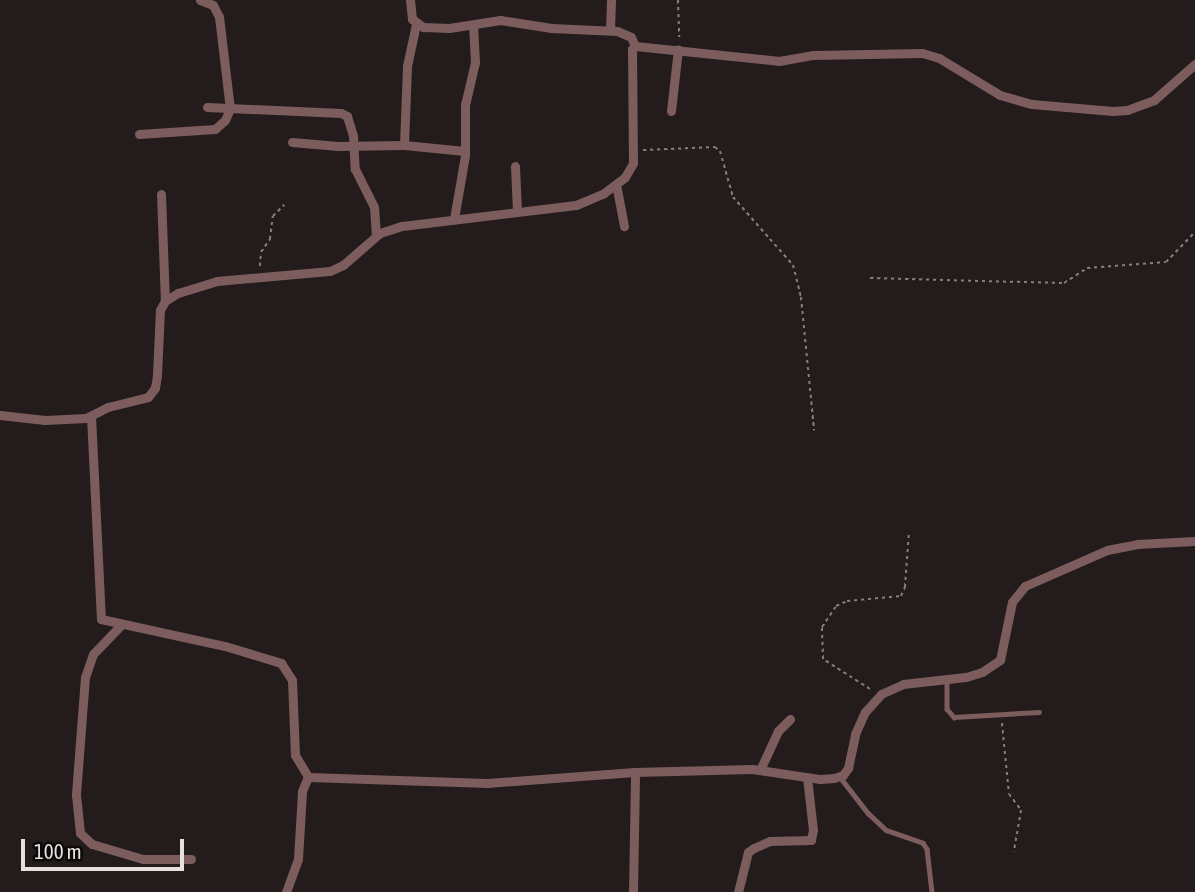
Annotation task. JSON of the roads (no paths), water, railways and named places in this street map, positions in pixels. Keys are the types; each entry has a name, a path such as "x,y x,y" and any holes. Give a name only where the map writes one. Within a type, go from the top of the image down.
{"street":[{"path":"139,134 215,129 221,127 230,109 219,18 212,5 200,0"},
{"path":"165,302 178,293 217,281 330,271 343,265 376,236 402,226 576,205 616,184 633,163 635,150 632,90 635,46 631,37 610,30 551,28 500,20 440,29 416,24 412,19 410,0"},
{"path":"610,30 611,0"},
{"path":"404,145 407,66 416,24"},
{"path":"454,219 465,151 465,106 476,48 473,26"},
{"path":"635,46 779,61 813,55 922,53 939,58 1000,95 1032,104 1113,111 1140,106 1154,100 1195,64"},
{"path":"671,111 678,49"},
{"path":"207,107 341,113 351,123 359,182 374,207 376,236"},
{"path":"292,142 353,146 404,145 465,151"},
{"path":"515,166 517,212"},
{"path":"616,184 624,226"},
{"path":"0,415 45,420 91,416 108,407 139,402 148,397 155,388 159,318 165,302 161,194"},
{"path":"91,416 98,612 106,622 225,646 281,663 292,680 295,755 308,777"},
{"path":"308,777 487,783 635,772 760,770 820,779 839,776 848,768 855,734 865,712 881,694 903,684 947,680 982,672 1000,660 1012,602 1025,586 1107,550 1137,544 1195,541"},
{"path":"121,625 93,654 85,677 76,795 80,833 92,844 143,859 191,859"},
{"path":"760,770 778,730 790,719"},
{"path":"633,892 635,772"},
{"path":"286,892 298,859 302,791 308,777"},
{"path":"738,892 748,852 765,842 811,840 813,830 807,777"}],"lane":[{"path":"947,680 947,709 951,716 1039,712"},
{"path":"839,776 868,813 886,830 923,843 927,849 932,892"}]}
